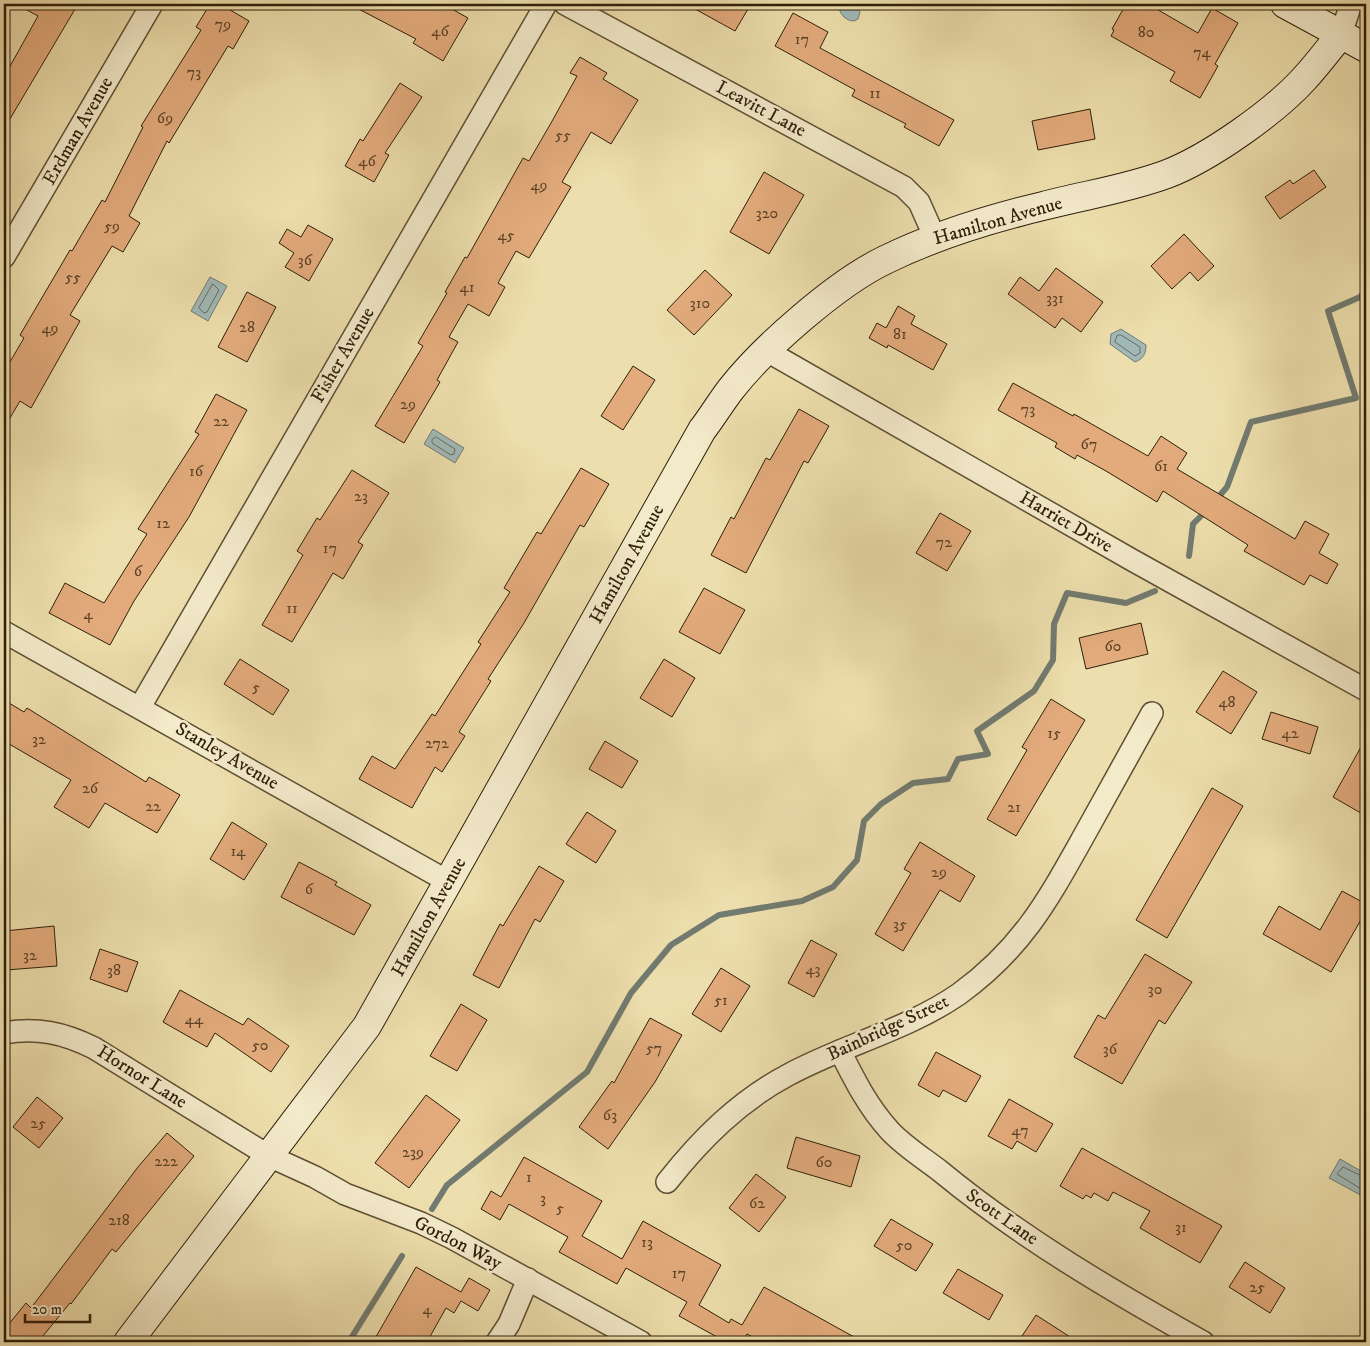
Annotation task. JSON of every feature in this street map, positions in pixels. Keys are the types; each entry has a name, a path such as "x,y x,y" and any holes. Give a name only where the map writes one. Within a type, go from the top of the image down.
{"street":[{"name":"Erdman Avenue","path":"4,258 152,4"},
{"name":"Fisher Avenue","path":"140,707 546,4"},
{"name":"Leavitt Lane","path":"565,4 904,187 919,202 935,238"},
{"path":"1285,4 1366,48"},
{"path":"1341,34 1351,4"},
{"name":"Hamilton Avenue","path":"128,1342 367,1026 702,430 732,388 767,351 834,293 884,260 969,225 1130,186 1169,173 1222,145 1271,110 1304,80 1341,34"},
{"name":"Harriet Drive","path":"767,351 1132,560 1366,690"},
{"name":"Stanley Avenue","path":"4,632 449,882"},
{"name":"Bainbridge Street","path":"667,1182 692,1150 723,1120 757,1094 788,1074 925,1014 958,994 989,970 1020,939 1043,908 1152,713"},
{"name":"Hornor Lane","path":"4,1034 18,1030 44,1030 70,1036 94,1048 269,1156"},
{"name":"Scott Lane","path":"840,1051 869,1105 890,1132 963,1190 1040,1244 1149,1312 1203,1342"},
{"name":"Gordon Way","path":"269,1156 315,1176 344,1194 421,1223 528,1279 641,1342"},
{"path":"497,1342 509,1324 528,1279"}],"water":[{"path":"838,4 853,4 860,12 858,19 851,21 845,18"},
{"path":"210,277 227,286 208,321 191,311"},
{"path":"1121,329 1146,345 1144,356 1138,361 1135,362 1110,344 1111,334"},
{"path":"433,429 464,448 455,463 424,444"},
{"path":"1340,1159 1366,1174 1366,1198 1329,1178"}],"building":[{"path":"16,4 78,4 4,129 4,77 38,16"},
{"path":"210,4 220,4 249,21 233,49 228,46 169,143 167,141 129,216 140,223 123,252 112,246 70,315 80,321 31,408 20,401 4,428 4,372 24,338 20,335 70,250 72,251 102,200 105,202 143,127 141,126 201,30 196,27"},
{"path":"349,4 443,4 468,18 443,61 413,43 416,39"},
{"path":"686,4 751,4 735,31"},
{"path":"1126,4 1148,4 1198,33 1212,8 1238,23 1215,64 1218,66 1200,98 1170,81 1175,72 1111,36 1114,30 1112,29"},
{"path":"793,13 828,32 820,48 954,120 939,146 904,127 906,124 852,96 855,90 775,46"},
{"path":"580,57 607,73 603,79 638,100 611,144 591,132 562,182 571,187 529,258 516,251 498,283 505,287 489,316 468,304 449,337 458,342 437,380 440,382 404,443 375,426 423,346 418,343 465,257 467,258 523,158 529,161 551,123 577,76 570,73"},
{"path":"400,83 422,97 385,153 389,155 374,182 345,166 360,139 363,141"},
{"path":"1090,109 1095,139 1038,150 1032,121"},
{"path":"1314,170 1326,187 1280,219 1265,197 1290,180 1293,184"},
{"path":"764,172 804,195 769,254 730,232"},
{"path":"308,225 333,239 309,281 285,267 294,253 279,243 287,229 301,237"},
{"path":"1184,234 1214,266 1198,281 1190,272 1172,289 1151,266"},
{"path":"1056,268 1103,302 1081,332 1062,318 1055,328 1008,294 1020,277 1039,291"},
{"path":"705,270 732,295 694,335 667,310"},
{"path":"247,292 276,307 247,362 218,347"},
{"path":"898,306 915,316 911,324 947,344 933,370 888,345 887,348 869,338 877,323 886,328"},
{"path":"633,366 655,380 623,430 601,416"},
{"path":"1013,383 1073,416 1074,414 1148,456 1161,436 1187,453 1177,469 1295,539 1305,521 1329,534 1319,553 1338,564 1327,584 1310,575 1304,585 1244,551 1248,545 1163,491 1157,502 1077,455 1075,459 1055,447 1057,443 998,410"},
{"path":"216,394 247,410 189,517 134,601 110,645 49,613 65,583 104,603 147,534 138,529 199,434 195,432"},
{"path":"799,409 829,426 808,463 804,461 746,573 711,555 731,517 734,519 766,458 770,460"},
{"path":"581,468 609,484 584,527 580,525 524,623 488,679 491,681 459,732 465,736 442,772 435,767 412,808 359,779 372,756 395,769 432,714 435,716 481,644 478,642 510,592 504,588 537,532 541,534"},
{"path":"352,470 389,493 358,542 363,545 343,579 333,573 292,642 262,625 303,555 297,551 317,518 320,520"},
{"path":"940,513 971,531 947,571 916,553"},
{"path":"704,588 745,610 720,654 679,632"},
{"path":"1141,623 1148,654 1086,669 1079,638"},
{"path":"240,659 289,690 273,715 224,684"},
{"path":"664,659 695,678 672,717 640,698"},
{"path":"1223,671 1257,692 1231,734 1196,712"},
{"path":"1051,699 1085,720 1016,836 987,819 1027,750 1022,747"},
{"path":"4,700 24,712 27,708 146,782 149,777 180,795 157,833 105,803 89,828 54,807 71,780 4,741"},
{"path":"1271,712 1318,727 1310,754 1262,739"},
{"path":"1366,738 1366,816 1333,797"},
{"path":"605,741 638,761 622,788 589,769"},
{"path":"1212,788 1243,806 1167,938 1136,920"},
{"path":"587,812 616,831 596,863 566,844"},
{"path":"232,822 267,844 244,880 210,859"},
{"path":"920,842 975,876 960,902 940,890 903,951 875,934 911,873 904,869"},
{"path":"299,862 337,882 335,885 371,905 354,935 281,897"},
{"path":"539,866 564,881 540,922 535,919 499,988 473,975 500,924 503,926"},
{"path":"1342,891 1366,904 1366,911 1331,972 1263,934 1279,906 1320,930"},
{"path":"54,926 57,966 6,970 4,931"},
{"path":"811,940 837,954 814,997 788,983"},
{"path":"100,949 138,962 127,992 90,979"},
{"path":"1145,954 1192,982 1165,1024 1159,1020 1122,1084 1074,1057 1098,1015 1105,1019"},
{"path":"721,968 750,986 721,1032 692,1014"},
{"path":"180,990 243,1025 248,1018 289,1046 271,1072 215,1033 207,1047 163,1022"},
{"path":"461,1004 487,1020 457,1071 430,1056"},
{"path":"650,1018 682,1035 655,1082 608,1149 579,1127 612,1081 614,1083"},
{"path":"936,1052 981,1076 966,1102 943,1090 939,1097 918,1085"},
{"path":"426,1095 460,1120 409,1188 375,1163"},
{"path":"37,1097 63,1118 39,1148 13,1127"},
{"path":"1009,1099 1053,1124 1036,1152 1017,1141 1012,1149 988,1136"},
{"path":"167,1133 194,1156 116,1252 112,1249 71,1304 38,1342 4,1342 4,1330 26,1303 31,1308 138,1167"},
{"path":"796,1137 860,1156 851,1187 787,1168"},
{"path":"1082,1148 1222,1226 1200,1263 1140,1228 1150,1211 1113,1192 1108,1201 1094,1193 1091,1198 1086,1195 1083,1199 1060,1186"},
{"path":"524,1157 602,1201 582,1236 622,1259 643,1221 721,1265 699,1305 729,1323 731,1319 742,1325 764,1287 863,1342 762,1342 747,1334 742,1342 726,1342 679,1316 687,1302 626,1268 617,1284 559,1252 568,1237 509,1204 500,1220 481,1209 491,1191 501,1197"},
{"path":"756,1174 786,1197 759,1232 729,1208"},
{"path":"891,1219 933,1244 916,1271 874,1246"},
{"path":"1245,1262 1285,1288 1270,1313 1229,1287"},
{"path":"416,1267 461,1292 469,1278 490,1290 478,1311 461,1301 454,1313 446,1308 427,1342 373,1342"},
{"path":"958,1269 1003,1295 989,1320 943,1293"},
{"path":"1036,1315 1078,1342 1018,1342"}],"waterway":[{"path":"1215,501 1227,487 1251,422 1356,398 1328,311 1360,297 1366,290"},
{"path":"1189,556 1193,524 1207,510"},
{"path":"432,1209 447,1185 587,1072 631,993 671,945 719,915 802,901 833,887 857,860 864,821 881,804 913,783 948,779 958,759 988,754 977,731 1034,691 1053,660 1054,624 1067,593 1126,603 1155,591"},
{"path":"341,1342 350,1340 402,1256"}]}
